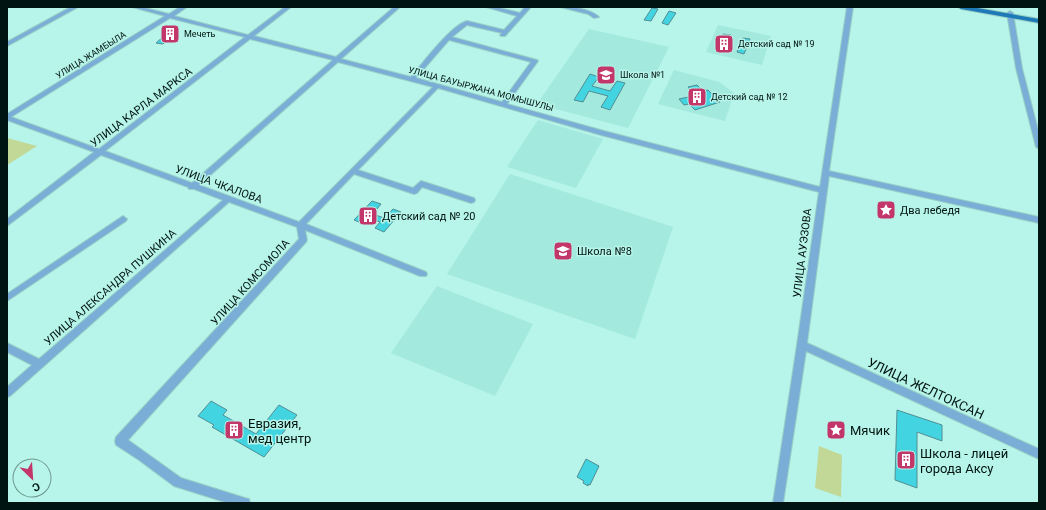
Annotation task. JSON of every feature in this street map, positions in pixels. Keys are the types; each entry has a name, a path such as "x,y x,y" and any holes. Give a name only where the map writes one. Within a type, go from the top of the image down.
{"main road":[{"path":"960,7 1039,20"},
{"path":"975,7 1010,15"}],"street":[{"path":"7,44 75,7"},
{"name":"УЛИЦА БАУЫРЖАНА МОМЫШУЛЫ","path":"135,7 249,38 412,79 603,133 823,190"},
{"name":"УЛИЦА ЖАМБЫЛА","path":"7,118 184,7"},
{"name":"УЛИЦА КАРЛА МАРКСА","path":"7,223 288,7"},
{"path":"192,187 397,7"},
{"path":"489,7 520,14"},
{"path":"412,79 448,38 463,24 467,23 504,33 528,7"},
{"path":"563,7 590,13 596,17"},
{"name":"УЛИЦА АУЭЗОВА","path":"778,503 850,7"},
{"path":"1010,15 1019,68 1039,147"},
{"path":"448,38 535,61 504,104"},
{"path":"300,225 437,86"},
{"name":"УЛИЦА ЧКАЛОВА","path":"7,118 192,187 300,225 423,274"},
{"path":"353,171 414,191 421,184 471,200"},
{"path":"825,173 1039,220"},
{"name":"УЛИЦА АЛЕКСАНДРА ПУШКИНА","path":"7,393 228,199"},
{"path":"7,298 123,219"},
{"name":"УЛИЦА КОМСОМОЛА","path":"245,503 178,482 120,441 303,240 300,225"},
{"name":"УЛИЦА ЖЕЛТОКСАН","path":"802,345 1039,454"},
{"path":"7,348 39,364"}],"shaded area":[{"path":"718,25 771,36 762,65 706,52"},
{"name":"Школа №1","path":"589,29 669,47 628,128 537,104"},
{"path":"674,70 719,82 734,93 725,121 658,104"},
{"path":"538,120 603,139 576,188 507,167"},
{"path":"7,138 37,146 7,165"},
{"name":"Школа №8","path":"510,174 673,227 635,339 447,274"},
{"path":"437,286 533,324 495,396 391,353"},
{"path":"819,446 842,455 841,497 815,488"}],"building":[{"path":"652,8 658,9 651,21 644,20"},
{"path":"669,11 676,13 668,25 662,23"},
{"name":"Мечеть","path":"172,29 179,29 163,44 156,43"},
{"path":"723,34 731,35 726,50 717,48"},
{"path":"743,38 750,39 744,54 737,52"},
{"name":"Школа №1","path":"590,74 599,77 592,86 610,91 617,81 625,83 610,110 601,107 608,96 589,91 583,102 574,100"},
{"name":"Детский сад № 12","path":"697,85 703,91 708,90 720,102 695,110 689,104 684,105 679,99 693,96 692,94 694,94 688,87"},
{"name":"Детский сад № 20","path":"372,201 381,204 373,214 384,218 393,209 401,212 384,232 375,228 380,222 369,218 364,224 354,220"},
{"name":"Евразия, мед центр","path":"211,401 227,410 223,415 256,434 279,405 297,415 264,457 212,427 214,425 198,416"},
{"name":"Школа - лицей города Аксу","path":"897,410 942,425 942,441 917,432 917,488 895,480"},
{"path":"586,459 599,466 590,485 588,484 588,486 583,483 584,481 577,477"}],"place":[{"name":"Мечеть","path":"170,34"},
{"name":"Детский сад № 19","path":"724,44"},
{"name":"Школа №1","path":"606,75"},
{"name":"Детский сад № 12","path":"697,97"},
{"name":"Два лебедя","path":"886,210"},
{"name":"Детский сад № 20","path":"368,216"},
{"name":"Школа №8","path":"563,251"},
{"name":"Евразия, мед центр","path":"234,430"},
{"name":"Мячик","path":"836,430"},
{"name":"Школа - лицей города Аксу","path":"906,460"}]}
